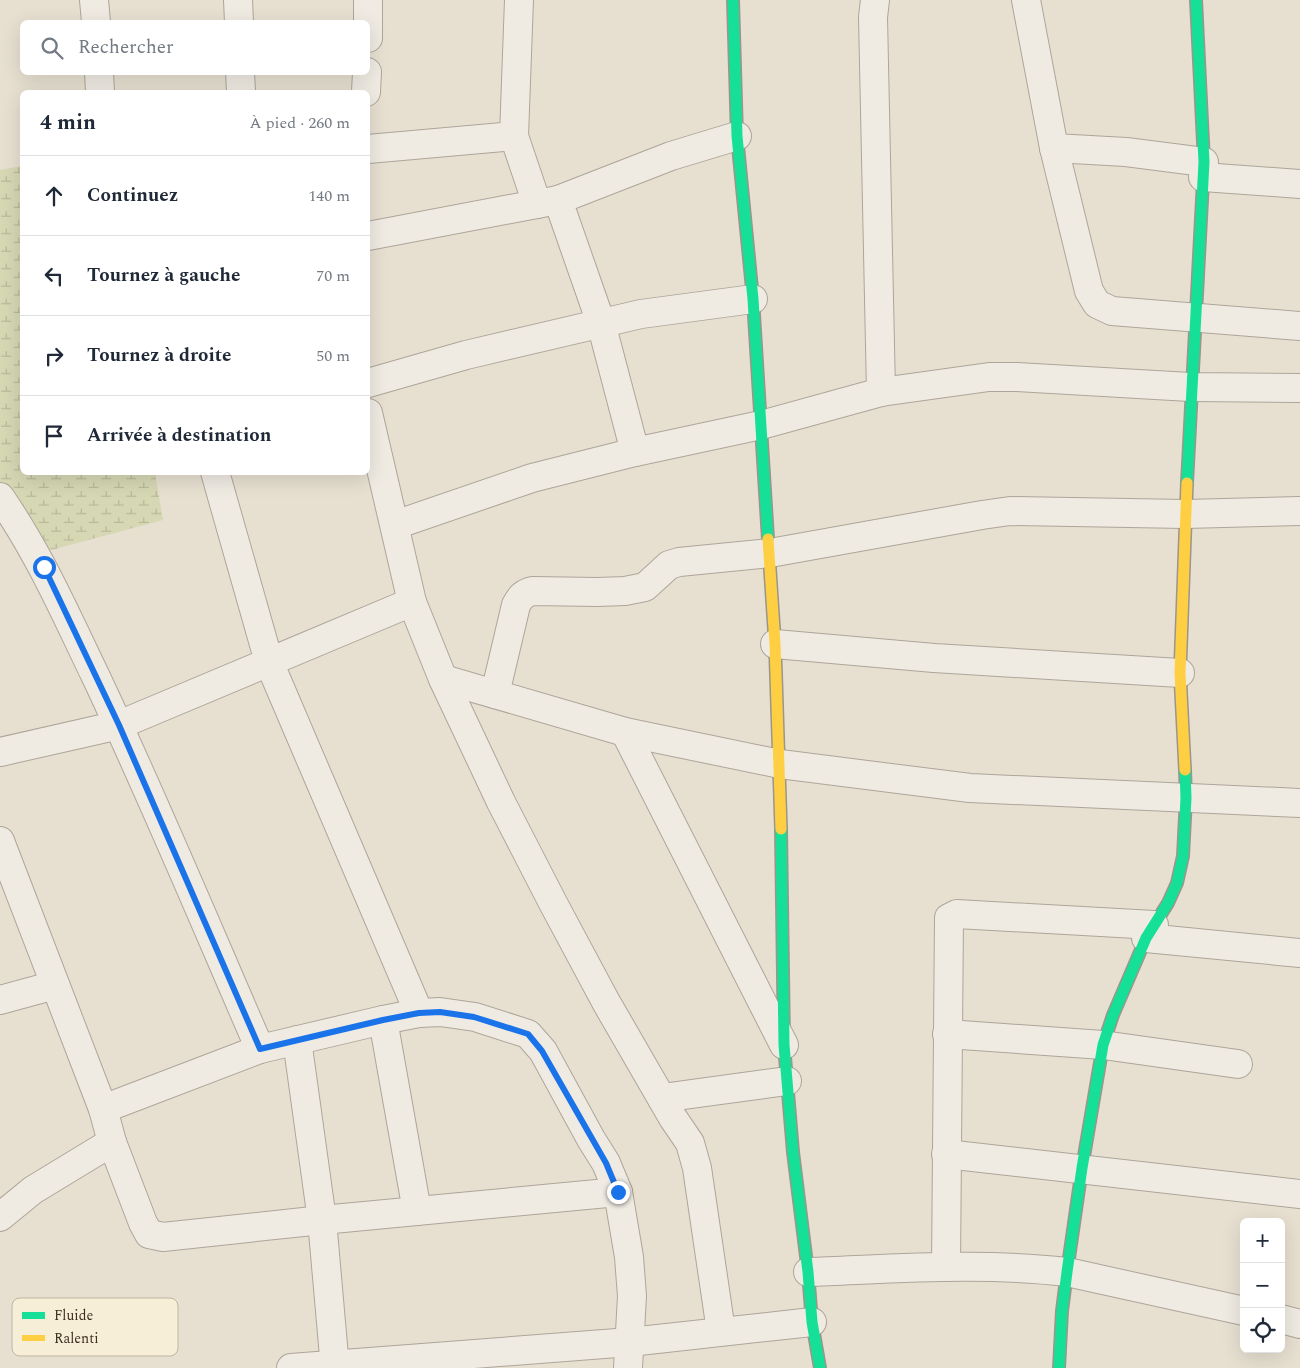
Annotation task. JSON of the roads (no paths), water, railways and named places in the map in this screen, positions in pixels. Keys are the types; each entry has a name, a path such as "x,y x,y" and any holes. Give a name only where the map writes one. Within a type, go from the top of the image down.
{"street":[{"path":"94,0 96,20"},
{"path":"238,0 239,20"},
{"path":"368,0 368,20"},
{"path":"519,0 514,136 547,202 601,324 634,452"},
{"path":"733,0 737,136 753,299 775,644 780,764 784,1045 793,1152 808,1272 812,1322 820,1368"},
{"path":"875,0 873,17 881,392"},
{"path":"1026,0 1054,148 1089,291 1097,304 1112,311 1300,326"},
{"path":"1058,1368 1062,1311 1102,1045 1113,1014 1150,932 1168,903 1177,882 1183,856 1186,798 1180,673 1190,387 1203,169 1196,0"},
{"path":"99,75 100,90"},
{"path":"240,75 241,90"},
{"path":"366,90 367,75"},
{"path":"370,149 514,136"},
{"path":"370,236 547,202 662,159 737,136"},
{"path":"1054,148 1126,152 1203,169 1300,184"},
{"path":"370,382 466,355 641,314 753,299"},
{"path":"395,525 532,478 634,452 761,425 881,392 989,377 1190,387 1300,388"},
{"path":"370,420 412,602 443,679 502,802 606,1002 690,1143 697,1168 720,1331"},
{"path":"216,475 269,662 419,1013"},
{"path":"0,497 24,532 44,567 119,725 260,1049"},
{"path":"496,694 516,605 525,593 533,591 625,591 645,587 669,565 679,562 770,553 982,514 1010,511 1185,514 1300,511"},
{"path":"0,752 119,725 412,602"},
{"path":"775,644 934,658 1180,673"},
{"path":"443,679 625,732 780,764 970,788 1300,803"},
{"path":"625,732 784,1045"},
{"path":"0,841 103,1109 112,1142 142,1223 148,1234 163,1237 618,1192"},
{"path":"946,1267 948,918 957,914 1150,932 1300,953"},
{"path":"0,1000 55,984"},
{"path":"103,1109 260,1049 419,1013 440,1012 474,1017 528,1034 542,1051 606,1163 618,1192 632,1296 629,1355"},
{"path":"383,1020 417,1211"},
{"path":"947,1034 1102,1045 1238,1064"},
{"path":"297,1040 322,1220 335,1366"},
{"path":"662,1098 787,1081"},
{"path":"0,1217 33,1190 112,1142"},
{"path":"946,1154 1300,1194"},
{"path":"808,1272 946,1267 1038,1268 1068,1272 1240,1310"},
{"path":"1285,1320 1300,1324"},
{"path":"291,1368 629,1355 720,1331 812,1322"}]}
